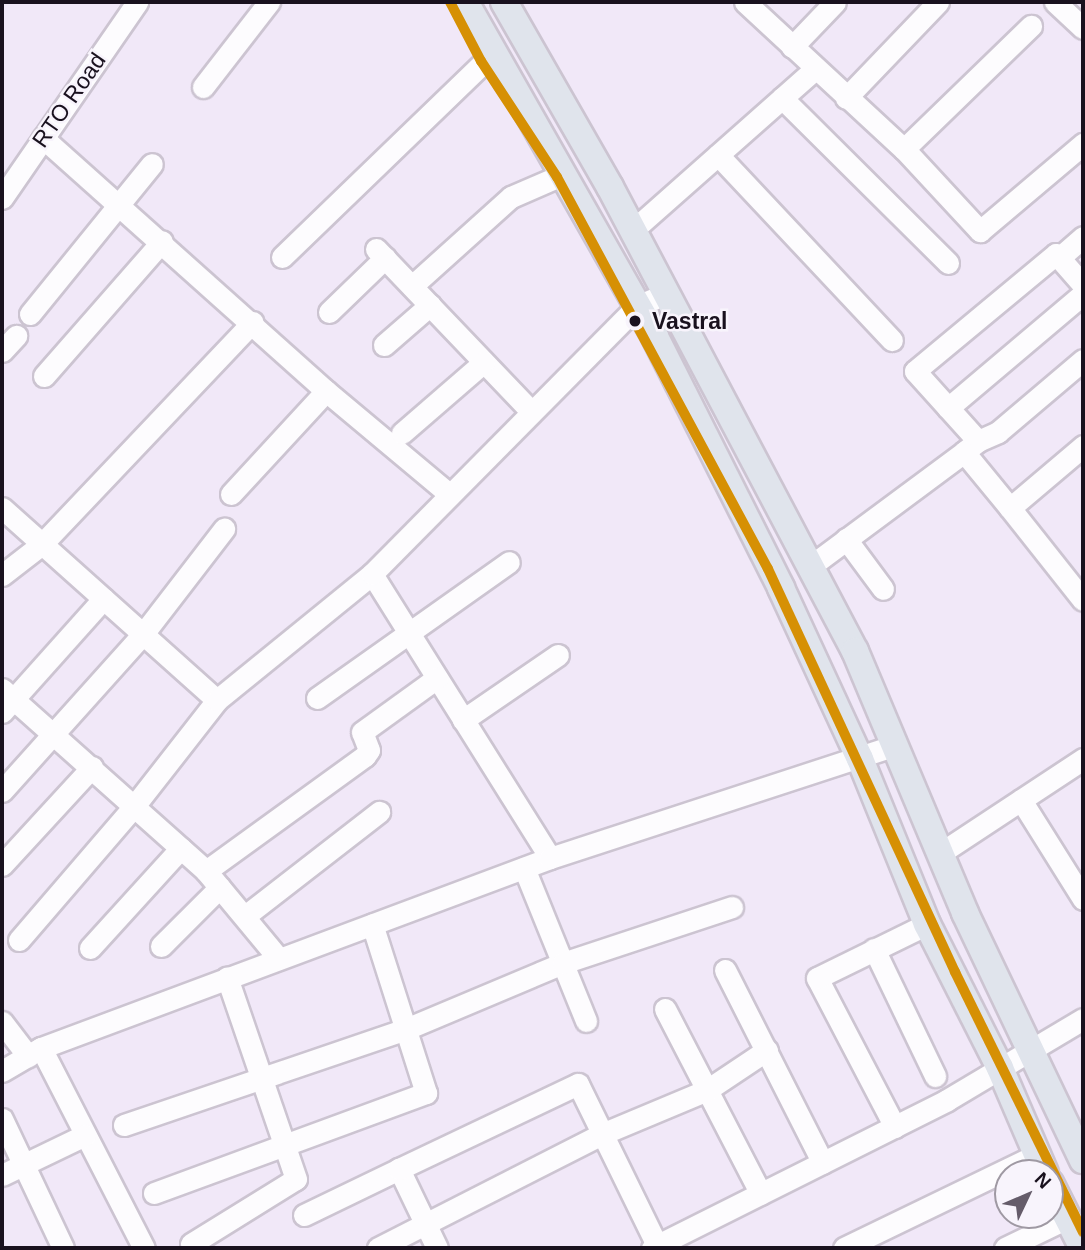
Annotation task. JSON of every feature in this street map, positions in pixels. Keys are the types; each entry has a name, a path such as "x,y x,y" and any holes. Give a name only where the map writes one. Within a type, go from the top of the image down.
{"main road":[{"path":"465,2 637,306 781,588 860,759 927,924 1000,1068 1039,1159"},
{"path":"504,2 633,230 812,565 895,745 939,854 1083,1160"},
{"path":"1064,1210 1083,1248"}],"street":[{"name":"RTO Road","path":"2,198 137,2"},
{"path":"203,87 270,2"},
{"path":"745,2 814,70 904,149 980,231 1083,144"},
{"path":"792,47 835,2"},
{"path":"846,98 938,2"},
{"path":"1055,2 1083,28"},
{"path":"904,149 1031,26"},
{"path":"282,257 493,53"},
{"path":"633,230 814,70"},
{"path":"782,98 948,263"},
{"path":"43,138 253,322 326,391 448,493"},
{"path":"718,155 892,340"},
{"path":"30,314 152,164"},
{"path":"412,286 511,197 556,177"},
{"path":"1059,258 1083,237"},
{"path":"44,376 162,241"},
{"path":"328,313 380,254 531,411"},
{"path":"1083,285 1056,254 915,371 948,408 1010,508 1083,600"},
{"path":"19,940 135,805 217,700 372,573 448,493 637,306 667,293"},
{"path":"948,408 1083,294"},
{"path":"384,345 430,305"},
{"path":"2,575 41,544 253,322"},
{"path":"812,565 971,447 998,432 1083,360"},
{"path":"402,433 484,362"},
{"path":"231,495 326,391"},
{"path":"1010,508 1083,446"},
{"path":"2,508 217,700"},
{"path":"2,791 143,634 224,529"},
{"path":"846,540 883,589"},
{"path":"317,698 509,562"},
{"path":"372,573 550,858"},
{"path":"103,599 6,700 54,734 181,848 213,879 279,959"},
{"path":"463,720 558,655"},
{"path":"161,946 213,879 365,756 369,750 362,732 437,677"},
{"path":"2,1071 34,1052 550,858 860,759 895,745"},
{"path":"939,854 1083,759"},
{"path":"2,865 92,767"},
{"path":"1021,800 1083,899"},
{"path":"245,916 379,812"},
{"path":"90,948 181,848"},
{"path":"524,868 586,1021"},
{"path":"124,1125 405,1028 563,963 732,907"},
{"path":"154,1193 283,1142 426,1093 372,924"},
{"path":"895,1127 817,978 927,924"},
{"path":"874,949 936,1076"},
{"path":"725,970 823,1163"},
{"path":"191,1244 296,1179 228,978"},
{"path":"665,1009 761,1194"},
{"path":"304,1215 578,1084 655,1247 895,1127 1000,1068 1030,1047 1083,1019"},
{"path":"2,1022 34,1052 85,1135 144,1248"},
{"path":"378,1248 603,1134 707,1090 767,1050"},
{"path":"2,1119 63,1248"},
{"path":"2,1175 85,1135"},
{"path":"399,1169 437,1248"},
{"path":"844,1248 994,1184"},
{"path":"1005,1248 1068,1218"}],"transit line":[{"path":"450,2 481,61 557,177 768,569 955,972 1083,1232"}],"place":[{"name":"Vastral","path":"635,321"}]}
